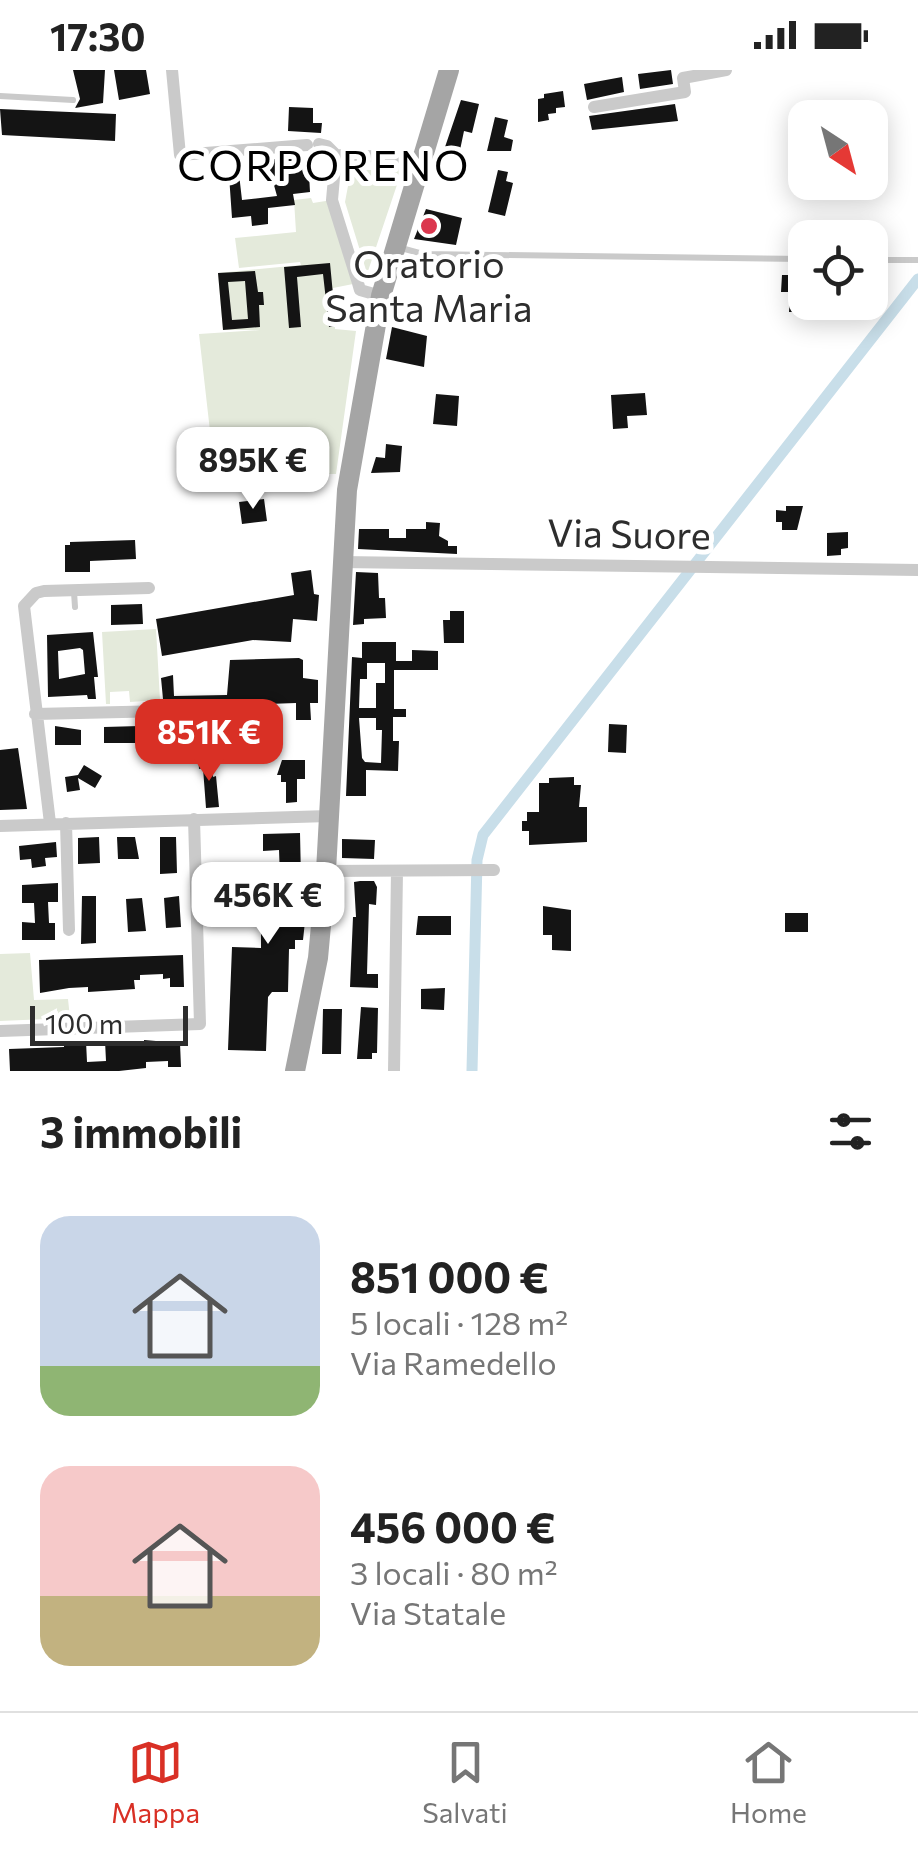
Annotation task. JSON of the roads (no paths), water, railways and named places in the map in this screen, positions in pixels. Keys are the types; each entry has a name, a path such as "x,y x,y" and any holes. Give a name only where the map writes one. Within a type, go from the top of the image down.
{"main road":[{"path":"295,1071 318,958 326,871 340,562 350,472 381,296 449,70"}],"street":[{"path":"172,70 180,155 328,146 336,156 332,200 360,290 381,296"},
{"path":"594,107 686,92 683,78 726,70"},
{"path":"336,156 422,158"},
{"name":"Via Suore","path":"340,562 918,570"},
{"path":"50,823 24,606 36,593 149,588"},
{"path":"35,714 166,711 170,750"},
{"path":"0,826 329,816"},
{"path":"0,1031 200,1024 194,818"},
{"path":"66,823 68,930"},
{"path":"326,871 494,870"},
{"path":"394,1071 397,871"}],"lane":[{"path":"0,96 73,100"},
{"path":"395,246 423,254 788,259"},
{"path":"888,260 918,260"},
{"path":"74,590 74,607"}],"waterway":[{"path":"472,1071 477,860 483,835 918,279"}],"place":[{"name":"Oratorio Santa Maria","path":"429,226"}],"district":[{"name":"CORPORENO","path":"324,166"}]}
